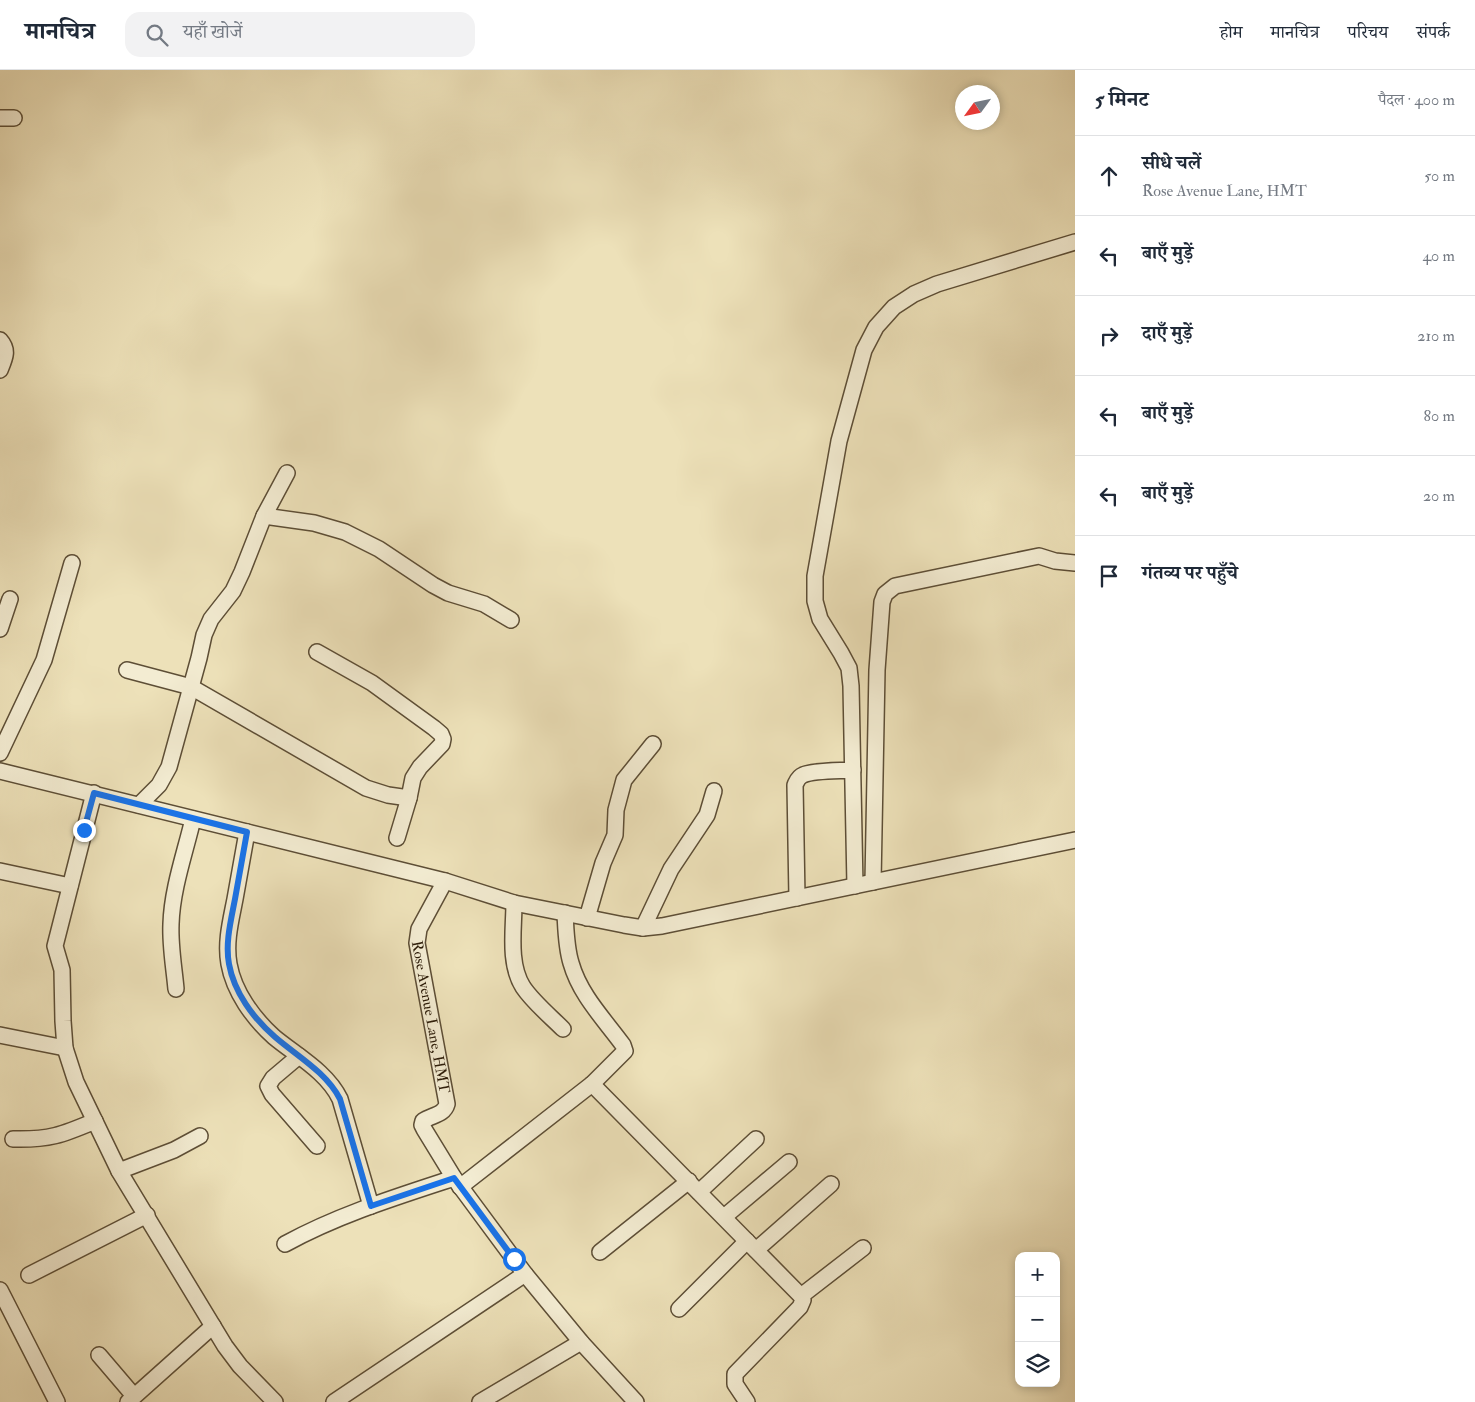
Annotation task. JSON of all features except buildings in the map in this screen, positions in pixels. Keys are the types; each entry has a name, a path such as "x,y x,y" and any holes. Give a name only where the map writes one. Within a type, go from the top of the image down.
{"street":[{"path":"855,886 852,686 849,668 842,653 820,618 815,601 814,576 839,441 864,350 876,327 894,307 914,294 937,284 1075,242"},
{"path":"0,340 5,346 6,355 0,370"},
{"path":"139,804 160,785 169,767 192,687 204,635 211,620 233,591 264,516 287,473"},
{"path":"264,516 314,524 345,532 379,549 448,593 484,604 511,620"},
{"path":"873,882 877,670 882,602 885,594 895,586 1039,556 1061,562 1075,563"},
{"path":"0,753 44,660 72,563"},
{"path":"0,629 10,599"},
{"path":"317,652 372,683 441,734 442,744 420,767 413,778 397,838"},
{"path":"127,670 192,687 366,788 388,795 409,798"},
{"path":"587,918 603,863 615,835 617,825 616,810 624,780 653,744"},
{"path":"0,770 445,881 514,902 643,928 662,926 1075,840"},
{"path":"797,898 796,785 798,779 802,775 811,773 853,770"},
{"path":"643,928 671,870 706,815 714,791"},
{"path":"94,793 55,946 62,970 65,1048 76,1082 120,1171 213,1326 240,1366 275,1402"},
{"path":"176,989 171,949 171,923 175,892 193,819"},
{"path":"247,832 228,934 229,963 238,992 253,1014 273,1036 329,1082 340,1099 371,1206"},
{"path":"0,871 70,886"},
{"name":"Rose Avenue Lane, HMT","path":"445,881 419,929 417,943 447,1104 446,1109 423,1121 422,1125 457,1183 525,1274 581,1342 636,1402"},
{"path":"514,902 514,959 519,978 523,986 563,1030"},
{"path":"285,1244 324,1223 371,1206 457,1183 592,1084 622,1055 625,1048 590,1001 577,979 568,949 565,913"},
{"path":"0,1035 65,1048"},
{"path":"299,1056 273,1078 268,1086 272,1094 317,1146"},
{"path":"592,1084 802,1296 803,1300 800,1307 735,1374 735,1384 747,1402"},
{"path":"12,1139 34,1140 51,1138 95,1121"},
{"path":"120,1171 174,1150 200,1136"},
{"path":"600,1252 694,1186 756,1139"},
{"path":"724,1217 789,1162"},
{"path":"679,1309 752,1245 830,1184"},
{"path":"29,1275 147,1215"},
{"path":"802,1296 862,1248"},
{"path":"334,1402 525,1274"},
{"path":"0,1290 57,1402"},
{"path":"98,1355 131,1399 213,1326"},
{"path":"480,1402 581,1342"}],"route":[{"path":"84,830 94,793 247,832 228,934 229,963 238,992 253,1014 273,1036 307,1062 336,1091 371,1206 454,1178 514,1259"}]}
